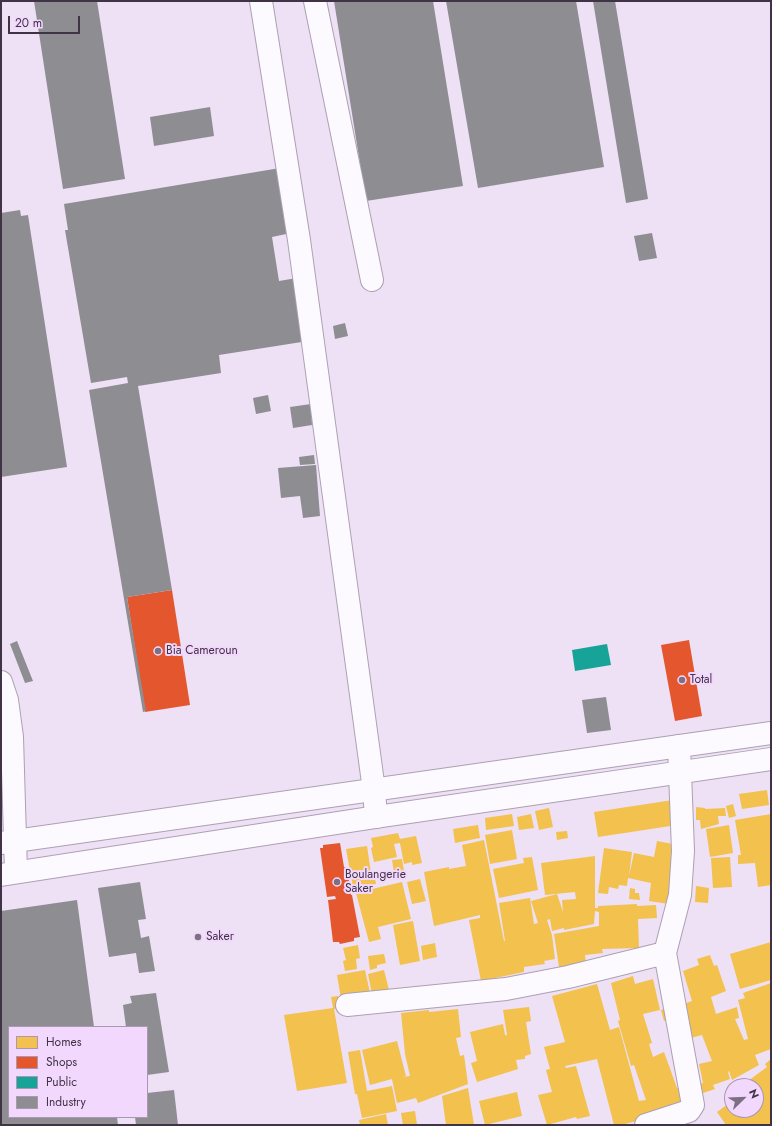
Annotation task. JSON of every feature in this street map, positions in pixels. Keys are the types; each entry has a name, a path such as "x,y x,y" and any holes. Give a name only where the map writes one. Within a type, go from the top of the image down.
{"main road":[{"path":"261,1 299,240 374,790 376,817"},
{"path":"315,1 372,280"},
{"path":"1,682 6,700 12,737 8,842 9,873 771,759"},
{"path":"8,842 771,733"},
{"path":"646,1125 690,1111 693,1105 665,953 680,895 683,851 679,746"},
{"path":"347,1005 506,989 568,977 665,953"}],"building: Homes":[{"path":"767,790 769,805 742,809 739,794"},
{"path":"673,800 677,825 598,837 594,812"},
{"path":"733,804 736,816 729,818 726,806"},
{"path":"696,807 705,809 725,808 726,816 718,816 719,824 701,829 700,820 696,820"},
{"path":"549,808 553,827 539,830 535,811"},
{"path":"512,814 514,826 486,830 485,818"},
{"path":"531,814 534,828 519,830 517,817"},
{"path":"771,814 771,885 758,887 755,863 738,864 738,855 741,855 735,820"},
{"path":"478,825 480,838 455,843 453,829"},
{"path":"729,825 733,853 710,857 706,829"},
{"path":"512,830 517,859 490,864 485,835"},
{"path":"567,831 568,838 557,840 556,832"},
{"path":"398,833 400,839 416,836 422,863 412,865 412,862 404,864 400,843 394,844 397,857 374,862 371,848 373,847 371,838"},
{"path":"484,840 504,941 499,903 530,898 534,924 538,923 531,901 557,894 563,912 562,900 576,899 575,892 545,895 541,863 595,856 595,908 598,908 598,906 637,904 637,906 656,905 657,918 638,919 639,948 602,949 603,953 585,955 586,963 559,967 554,934 599,926 599,912 595,911 594,924 564,930 564,928 552,931 550,919 547,920 552,935 555,959 544,961 545,964 524,967 524,972 481,981 469,920 480,918 480,915 434,926 424,872 449,867 449,869 466,866 462,845"},
{"path":"657,841 678,845 669,904 649,901 651,883 628,878 627,886 619,885 618,889 609,887 608,894 598,893 604,848 632,852 629,876 634,853 654,857"},
{"path":"367,846 371,873 374,872 376,884 367,885 368,890 402,882 411,919 378,927 381,939 369,942 356,893 359,891 354,892 346,849"},
{"path":"532,857 538,890 499,898 493,869 524,863 523,858"},
{"path":"730,857 732,887 713,888 711,858"},
{"path":"402,859 404,871 394,872 392,860"},
{"path":"420,879 426,901 412,904 407,882"},
{"path":"696,886 709,888 708,903 695,902"},
{"path":"630,888 635,889 635,893 639,893 640,900 629,899"},
{"path":"413,921 420,961 400,965 393,925"},
{"path":"771,942 771,980 740,989 730,954"},
{"path":"435,943 437,957 423,960 421,946"},
{"path":"358,945 360,958 356,959 357,969 345,971 343,961 346,960 343,948"},
{"path":"384,954 386,963 377,965 377,968 370,970 368,956"},
{"path":"710,955 714,966 717,965 726,991 711,997 716,1014 737,1007 739,1018 735,1019 744,1040 748,1039 738,1000 745,998 743,993 771,983 771,1049 755,1055 759,1065 736,1078 731,1078 729,1071 730,1078 724,1078 724,1081 713,1085 715,1089 703,1093 700,1084 703,1083 699,1064 712,1061 702,1035 691,1038 689,1021 684,1004 692,1001 683,971 699,965 697,959"},
{"path":"365,970 370,993 341,999 337,975"},
{"path":"384,970 389,990 372,994 368,974"},
{"path":"633,976 635,984 653,979 660,1010 643,1014 652,1043 649,1044 653,1057 664,1052 677,1088 685,1085 690,1103 644,1119 621,1125 614,1125 597,1059 565,1066 566,1068 576,1066 590,1116 577,1119 576,1117 547,1125 538,1095 552,1092 546,1070 550,1069 544,1047 565,1042 552,996 597,984 610,1030 619,1027 639,1101 646,1100 634,1065 631,1066 618,1021 620,1020 611,983"},
{"path":"338,996 340,1008 334,1009 347,1083 297,1091 284,1015 333,1008 331,997"},
{"path":"529,1007 531,1021 526,1022 531,1054 525,1056 525,1059 516,1060 518,1069 477,1082 471,1063 477,1061 470,1032 503,1024 505,1035 507,1035 503,1010"},
{"path":"667,1008 670,1019 664,1021 661,1010"},
{"path":"458,1009 461,1037 456,1038 460,1056 464,1055 468,1084 418,1103 416,1098 397,1103 392,1079 370,1085 362,1050 397,1041 406,1076 402,1077 410,1076 405,1054 401,1013"},
{"path":"360,1050 367,1091 392,1086 397,1111 362,1118 357,1094 355,1094 348,1052"},
{"path":"771,1059 771,1125 726,1125 717,1112 724,1107 724,1118 764,1118 764,1078 752,1078 767,1067 765,1064"},
{"path":"468,1088 474,1125 446,1125 442,1096"},
{"path":"517,1092 522,1116 485,1125 479,1101"},
{"path":"415,1111 417,1125 403,1125 401,1113"},
{"path":"386,1114 388,1125 360,1125 359,1120"}],"building: Shops":[{"name":"Bia Cameroun","path":"172,590 190,705 145,712 127,597"},
{"name":"Total","path":"689,640 702,716 675,721 661,645"},
{"name":"Boulangerie Saker","path":"340,843 344,867 347,867 360,937 354,938 354,941 340,944 339,942 333,942 328,900 336,899 335,896 327,897 320,848 323,848 323,845"}],"building: Public":[{"path":"607,644 611,665 575,671 572,650"}],"building: Industry":[{"path":"34,1 97,1 125,179 63,189"},
{"path":"334,1 433,1 463,186 366,201"},
{"path":"446,1 576,1 604,167 478,188"},
{"path":"593,1 615,1 648,199 626,203"},
{"path":"210,107 214,136 154,146 150,117"},
{"path":"280,168 291,233 272,237 279,281 297,278 308,341 219,355 221,373 138,386 172,590 127,597 146,711 143,712 89,390 128,383 127,377 91,383 65,230 68,230 64,204"},
{"path":"20,210 21,216 28,215 67,467 1,477 1,213"},
{"path":"652,233 657,258 639,261 634,236"},
{"path":"345,323 348,336 335,339 333,326"},
{"path":"268,395 271,411 256,414 253,398"},
{"path":"311,404 312,425 293,428 290,407"},
{"path":"314,455 315,464 300,465 299,457"},
{"path":"316,465 320,516 303,518 300,496 281,498 278,468"},
{"path":"17,641 33,681 25,683 10,644"},
{"path":"606,697 611,730 587,733 582,700"},
{"path":"140,882 146,919 138,920 141,938 149,936 155,971 139,973 136,953 109,957 98,888"},
{"path":"77,900 94,1026 8,1026 8,1118 117,1118 118,1125 1,1125 1,911"},
{"path":"156,993 169,1072 148,1075 148,1026 126,1026 123,1005 132,1003 130,996"},
{"path":"174,1090 178,1125 136,1125 135,1118 148,1118 148,1093"}],"place":[{"name":"Bia Cameroun","path":"158,651"},
{"name":"Total","path":"682,680"},
{"name":"Boulangerie Saker","path":"337,882"},
{"name":"Saker","path":"198,937"}]}
